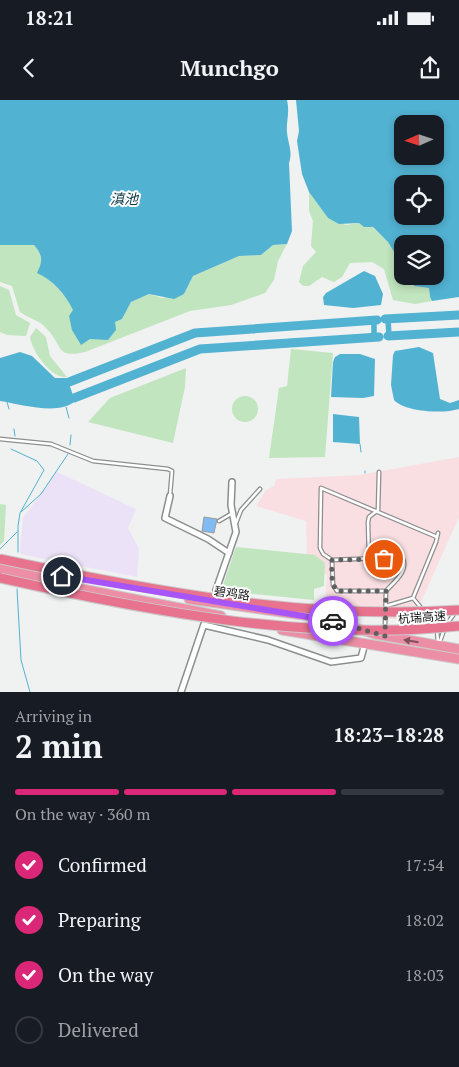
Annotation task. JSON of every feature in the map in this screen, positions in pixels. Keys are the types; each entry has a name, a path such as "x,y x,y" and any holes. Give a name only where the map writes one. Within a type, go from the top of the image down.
{"highway":[{"path":"0,559 189,594 309,609 458,607"},
{"name":"碧鸡路","path":"0,564 212,603 317,617 385,636 459,649"},
{"name":"碧鸡路","path":"0,573 208,613 276,629 459,658"},
{"name":"杭瑞高速","path":"0,578 229,619 340,630 416,631 459,628"}],"street":[{"path":"216,590 236,532 232,514 232,482"},
{"path":"170,496 165,518 208,539 229,553"},
{"path":"181,692 206,618"},
{"path":"204,625 268,640 331,662 357,661 361,658 365,643"}],"lane":[{"path":"0,439 51,444 93,461 168,469 172,471 173,478 170,496"},
{"path":"378,510 379,472"},
{"path":"385,646 386,591 403,570 404,559 398,555 369,559 332,560 323,554 320,548 321,488 438,535 413,598"},
{"path":"236,532 236,522 241,510 260,489"},
{"path":"369,559 369,517 378,510"},
{"path":"219,520 232,514"},
{"path":"332,560 333,585 337,591 386,591"},
{"path":"386,606 413,598"},
{"path":"413,598 436,626 438,645"},
{"path":"438,645 448,619 458,607"}],"shaded area":[{"path":"459,457 459,517 412,622 365,615 325,606 327,575 307,559 306,521 256,506 266,490 274,486 276,479 360,475"},
{"path":"57,472 136,509 128,528 139,549 137,577 20,554 23,518"}],"green space":[{"path":"309,192 328,218 346,225 359,223 364,227 372,227 388,242 394,252 394,285 414,285 429,288 432,301 415,304 393,300 384,269 372,262 350,263 342,277 334,282 322,277 309,286 303,286 299,282 303,266 316,252 311,246 313,221 309,211"},
{"path":"287,244 278,261 274,280 265,293 231,305 190,311 85,352 69,354 61,349 44,326 20,312 12,286 0,282 0,245 34,245 41,252 48,278 67,298 90,339 122,319 131,302 149,294 162,298 184,294 193,276 239,256 261,255 273,245"},
{"path":"0,286 9,290 16,315 30,323 26,336 7,335 0,332"},
{"path":"36,328 46,337 50,356 67,377 55,374 38,356 30,337"},
{"path":"291,349 333,353 325,457 269,458 279,388 287,386"},
{"path":"186,368 185,387 173,443 88,422 110,398"},
{"path":"245,396 254,400 258,409 254,418 245,422 236,418 232,409 236,400"},
{"path":"0,504 6,505 4,541 0,545"},
{"path":"236,547 315,555 325,563 324,586 314,589 314,600 235,592 223,585"}],"water":[{"name":"滇池","path":"0,100 287,100 292,231 287,244 273,245 261,255 239,256 193,276 184,294 174,299 149,294 131,302 122,319 115,322 116,330 108,340 90,339 81,345 72,330 69,316 73,310 70,304 53,284 37,273 41,258 34,245 0,245"},
{"path":"296,100 459,100 459,297 432,301 429,288 414,286 444,285 444,235 394,235 394,252 388,242 373,227 364,227 359,223 339,224 328,218 309,192 302,174 297,141 299,131"},
{"path":"364,271 375,276 383,294 381,305 353,308 324,305 323,297 326,293"},
{"path":"419,347 433,353 440,399 450,403 459,400 459,409 452,411 425,411 407,407 394,400 391,385 393,355 395,351"},
{"path":"20,352 32,356 55,378 67,378 75,401 59,408 39,408 0,401 0,358"},
{"path":"340,354 360,354 375,359 374,396 363,398 331,397 333,362 335,357"},
{"path":"333,414 359,417 360,444 333,442"}],"building":[{"path":"204,517 217,519 214,533 202,531"}],"waterway":[{"path":"385,319 459,315"},
{"path":"388,319 389,336"},
{"path":"374,320 374,337"},
{"path":"69,382 195,333 377,320"},
{"path":"388,336 459,332"},
{"path":"74,398 200,349 379,337"},
{"path":"7,402 9,409"},
{"path":"66,407 69,418"},
{"path":"14,429 15,436"},
{"path":"70,445 71,435"},
{"path":"360,444 361,452"},
{"path":"11,449 37,461 44,470 20,513 18,552"},
{"path":"21,512 41,494 68,454"},
{"path":"0,549 17,532"},
{"path":"17,589 21,660 30,692"}],"way so far":[{"path":"333,621 385,636 386,591 337,591 333,585 332,573 332,560 384,559"}],"route":[{"path":"62,576 212,603 317,617 333,621"}]}
